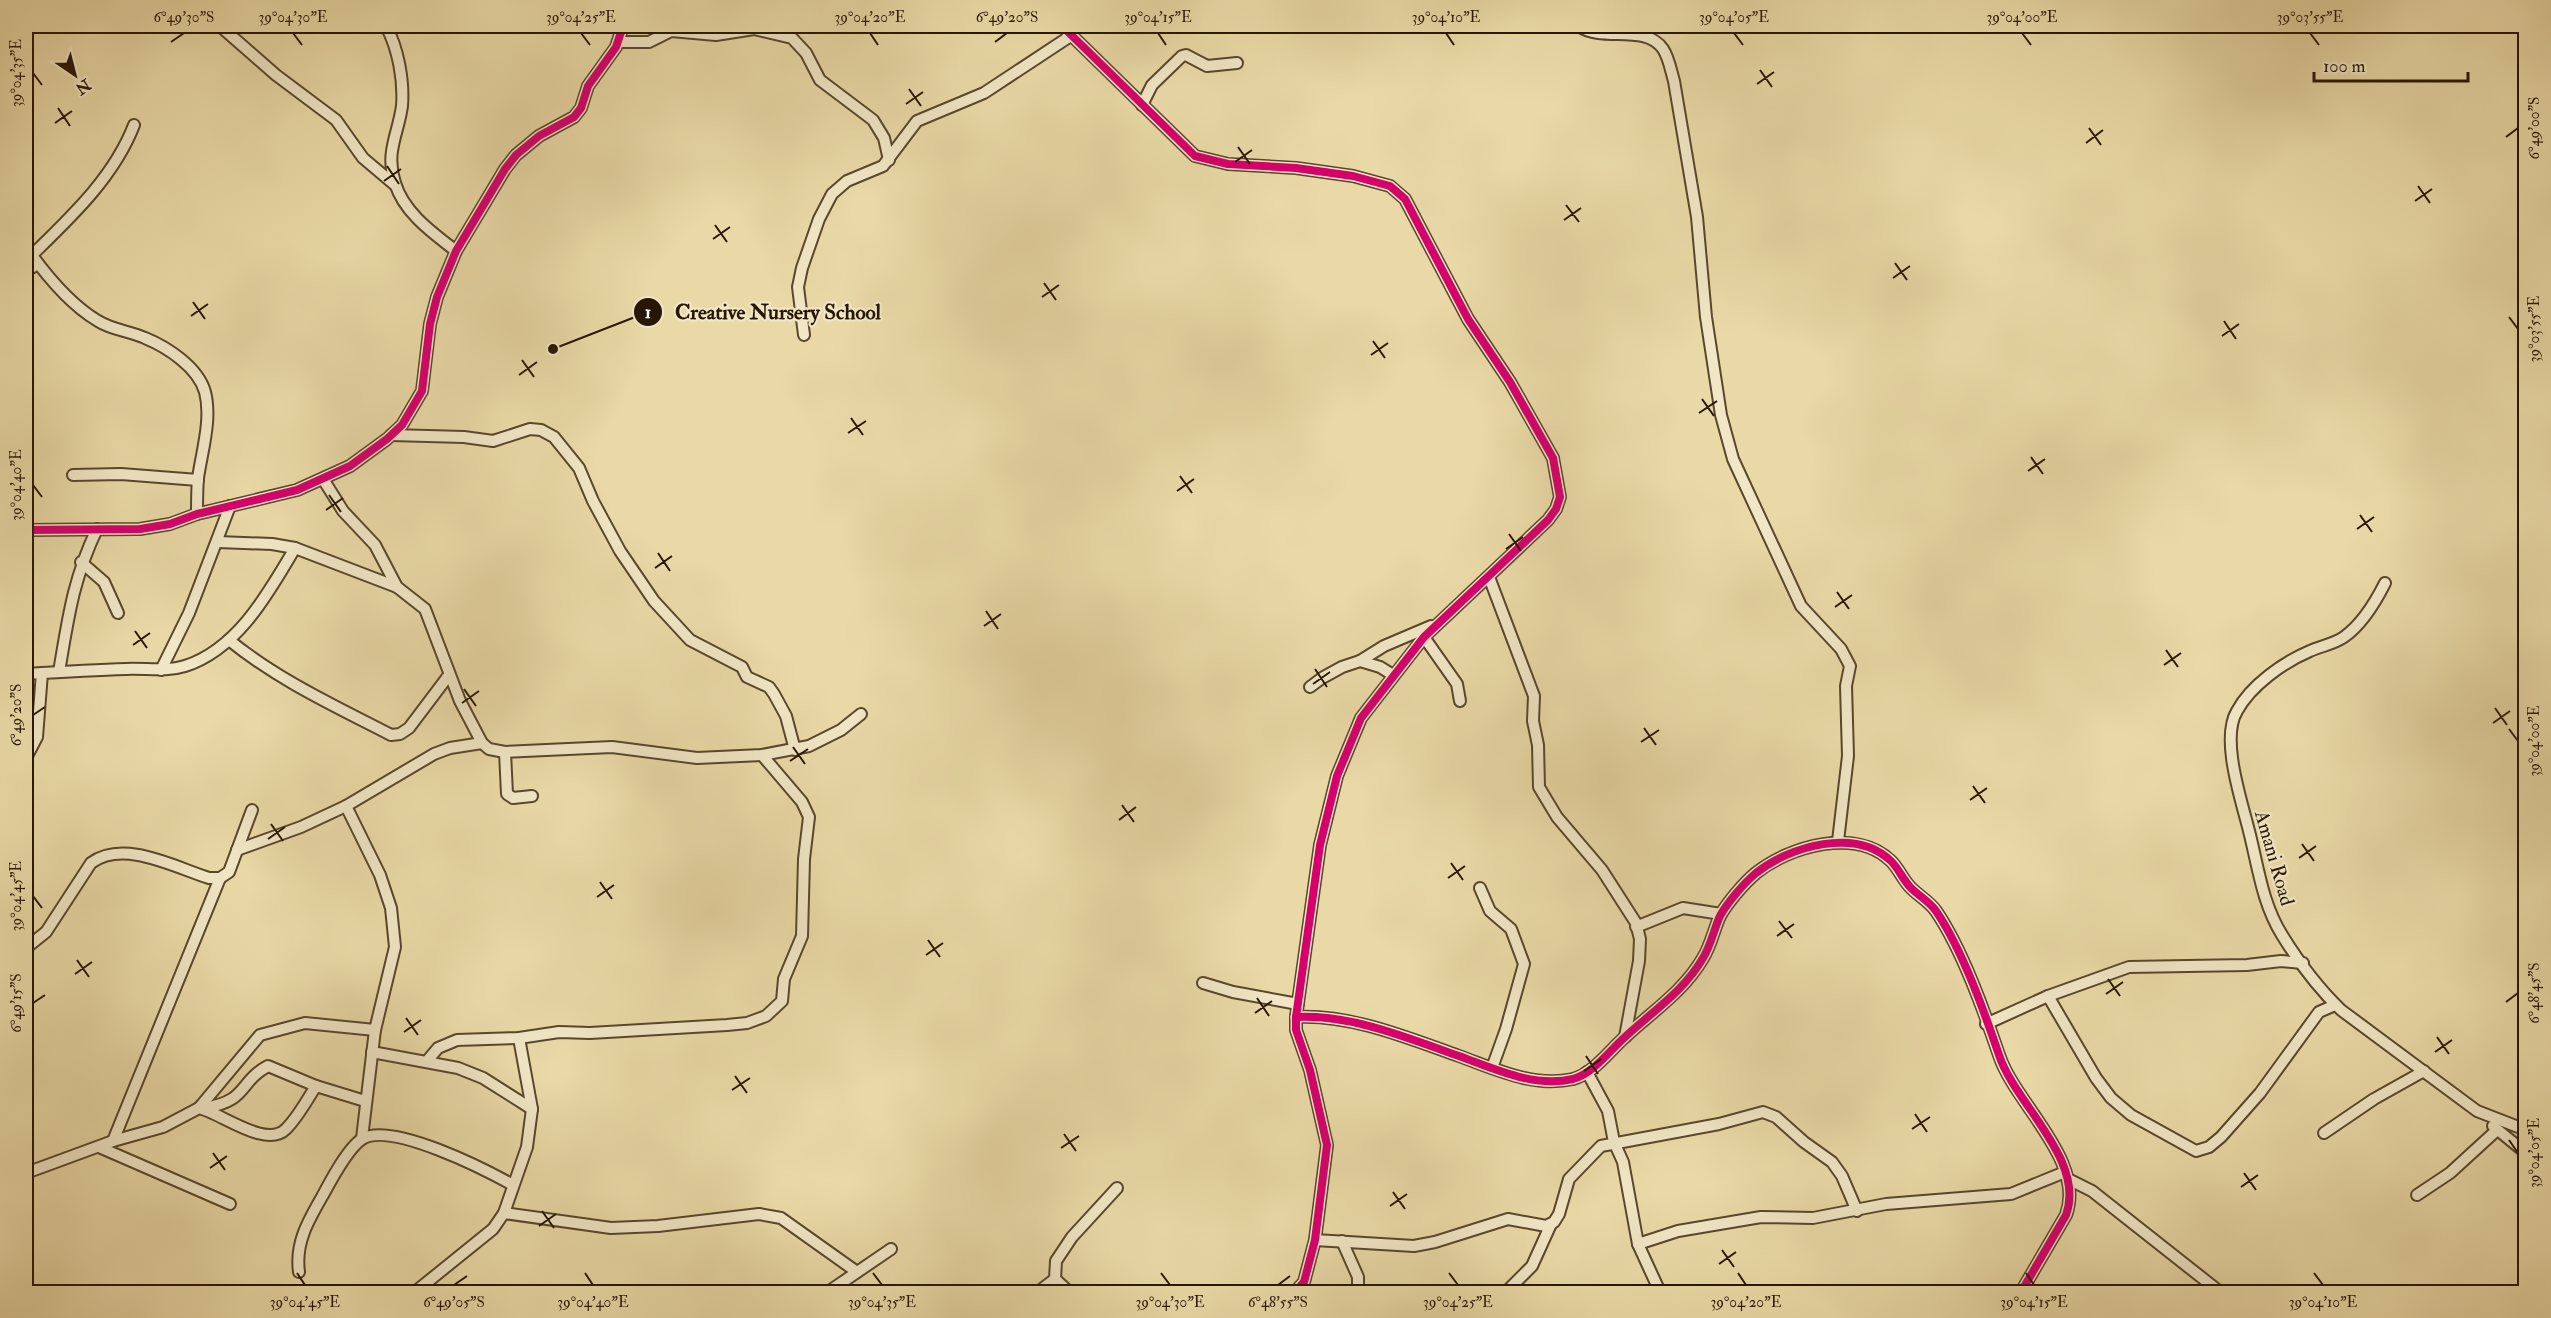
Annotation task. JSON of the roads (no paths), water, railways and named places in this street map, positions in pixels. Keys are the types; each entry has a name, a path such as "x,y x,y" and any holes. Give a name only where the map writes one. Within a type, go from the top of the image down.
{"street":[{"path":"220,26 276,75 336,120 363,158 395,185 411,211 456,251"},
{"path":"386,26 393,38 402,93 392,152 395,185"},
{"path":"26,530 140,530 170,524 197,514 230,506 273,498 323,479 360,460 391,435 414,408 422,391 430,324 437,297 456,251 505,169 539,136 574,117 581,108 588,86 607,62 618,42 623,26"},
{"path":"1062,26 1195,156 1205,160 1353,176 1390,186 1405,199 1468,319 1540,433 1553,458 1559,484 1556,510 1548,520 1437,624 1393,675 1361,718 1337,776 1312,887 1311,922 1296,1017 1296,1030 1310,1070 1327,1145 1315,1240 1304,1282 1295,1293"},
{"path":"1579,26 1596,34 1644,38 1662,48 1668,60 1674,81 1697,217 1706,317 1721,415 1733,459 1801,606 1841,649 1850,666 1846,686 1848,756 1838,841"},
{"path":"618,42 649,42 671,31 716,35 754,29 792,38 806,53 820,80 873,120 885,138 889,160"},
{"path":"804,335 798,287 802,268 826,202 847,181 874,172 889,160 917,121 984,93 1072,35"},
{"path":"1142,105 1152,84 1182,56 1186,55 1207,66 1237,63"},
{"path":"26,271 32,255 62,226 102,180 121,154 134,125"},
{"path":"32,255 79,308 100,323 145,338 162,347 180,359 200,381 205,392 206,431 198,480 197,514"},
{"path":"391,435 464,437 493,441 531,429 541,430 554,437 579,468 620,551 649,594 690,640 742,667 747,677 769,687 786,716 795,750"},
{"path":"73,475 121,474 198,480"},
{"path":"323,479 343,511 375,545 397,587"},
{"path":"161,670 189,613 230,506"},
{"path":"59,672 71,597 81,562 97,529"},
{"path":"218,542 272,544 295,548 397,587 425,609 449,675 482,743 489,749 506,752 612,747 697,758 762,755 795,750 832,735 861,714"},
{"path":"26,674 161,670 185,666 229,640 258,607 295,548"},
{"path":"81,562 104,582 118,613"},
{"path":"1489,577 1534,696 1533,721 1538,745 1539,787 1557,817 1602,870 1636,927 1640,939 1639,961 1625,1037"},
{"name":"Amani Road","path":"2385,583 2352,630 2335,642 2295,658 2273,673 2237,711 2233,721 2231,751 2238,798 2250,833 2257,873 2274,919 2303,963 2335,1005 2477,1111 2526,1130"},
{"path":"1310,687 1322,678 1360,661 1384,646 1437,624"},
{"path":"1424,637 1457,684 1460,701"},
{"path":"229,640 253,660 292,684 391,735 400,734 409,728 449,675"},
{"path":"1360,661 1380,667 1393,675"},
{"path":"26,758 37,737 42,673"},
{"path":"237,850 301,827 346,806 434,754 450,748 482,743"},
{"path":"506,752 507,794 513,798 531,796"},
{"path":"427,1061 445,1043 519,1038 559,1032 651,1031 742,1023 766,1016 777,1007 782,1001 784,980 802,936 804,859 809,817 802,802 762,755"},
{"path":"299,1272 297,1256 299,1243 309,1220 340,1166 362,1138 375,1030 395,946 391,908 380,875 346,806"},
{"path":"113,1141 220,879 229,872 252,810"},
{"path":"1296,1017 1359,1024 1492,1068 1549,1082 1572,1079 1587,1072 1682,987 1705,956 1721,914 1756,873 1799,851 1819,844 1838,841 1856,844 1883,855 1892,862 1910,888 1936,912 1962,962 2003,1068 2044,1130 2067,1176 2070,1204 2066,1215 2021,1293"},
{"path":"26,948 46,932 91,863 101,856 111,853 138,855 209,878 220,879"},
{"path":"1480,888 1490,911 1511,929 1524,964 1506,1029 1492,1068"},
{"path":"1636,927 1681,908 1721,914"},
{"path":"1986,1024 2048,996 2128,967 2247,965 2281,961 2303,963"},
{"path":"1203,983 1233,992 1298,1004"},
{"path":"2048,996 2096,1078 2112,1098 2131,1115 2196,1152 2209,1148 2221,1137 2273,1076 2319,1012 2335,1005"},
{"path":"201,1108 260,1035 305,1023 375,1030"},
{"path":"415,1293 493,1229 504,1213 527,1147 532,1109 519,1038"},
{"path":"372,1052 458,1068 483,1078 532,1109"},
{"path":"26,1173 113,1141 163,1127 201,1108 229,1103 268,1066 316,1086 365,1101"},
{"path":"2324,1133 2374,1099 2424,1071"},
{"path":"1587,1072 1608,1111 1614,1142 1623,1162 1638,1244 1660,1293"},
{"path":"201,1108 246,1129 270,1136 281,1134 316,1086"},
{"path":"2477,1111 2525,1154"},
{"path":"1506,1293 1532,1266 1551,1224 1559,1214 1565,1185 1574,1172 1601,1146 1614,1142 1641,1140 1760,1112 1768,1113 1832,1162 1842,1176 1857,1211"},
{"path":"2417,1195 2450,1173 2498,1130"},
{"path":"362,1138 376,1134 448,1152 513,1185"},
{"path":"99,1147 230,1204"},
{"path":"1638,1244 1678,1231 1761,1217 1813,1218 1886,1204 2011,1194 2067,1176 2092,1191 2220,1293"},
{"path":"1038,1293 1055,1279 1056,1261 1061,1253 1092,1212 1116,1188"},
{"path":"504,1213 611,1228 658,1226 759,1214 781,1218 857,1272"},
{"path":"1315,1240 1425,1245 1508,1219 1544,1226 1551,1224"},
{"path":"1342,1241 1358,1277 1358,1293"},
{"path":"828,1293 891,1249"},
{"path":"1055,1279 1069,1293"}],"place":[{"name":"Creative Nursery School","path":"553,349"}]}
